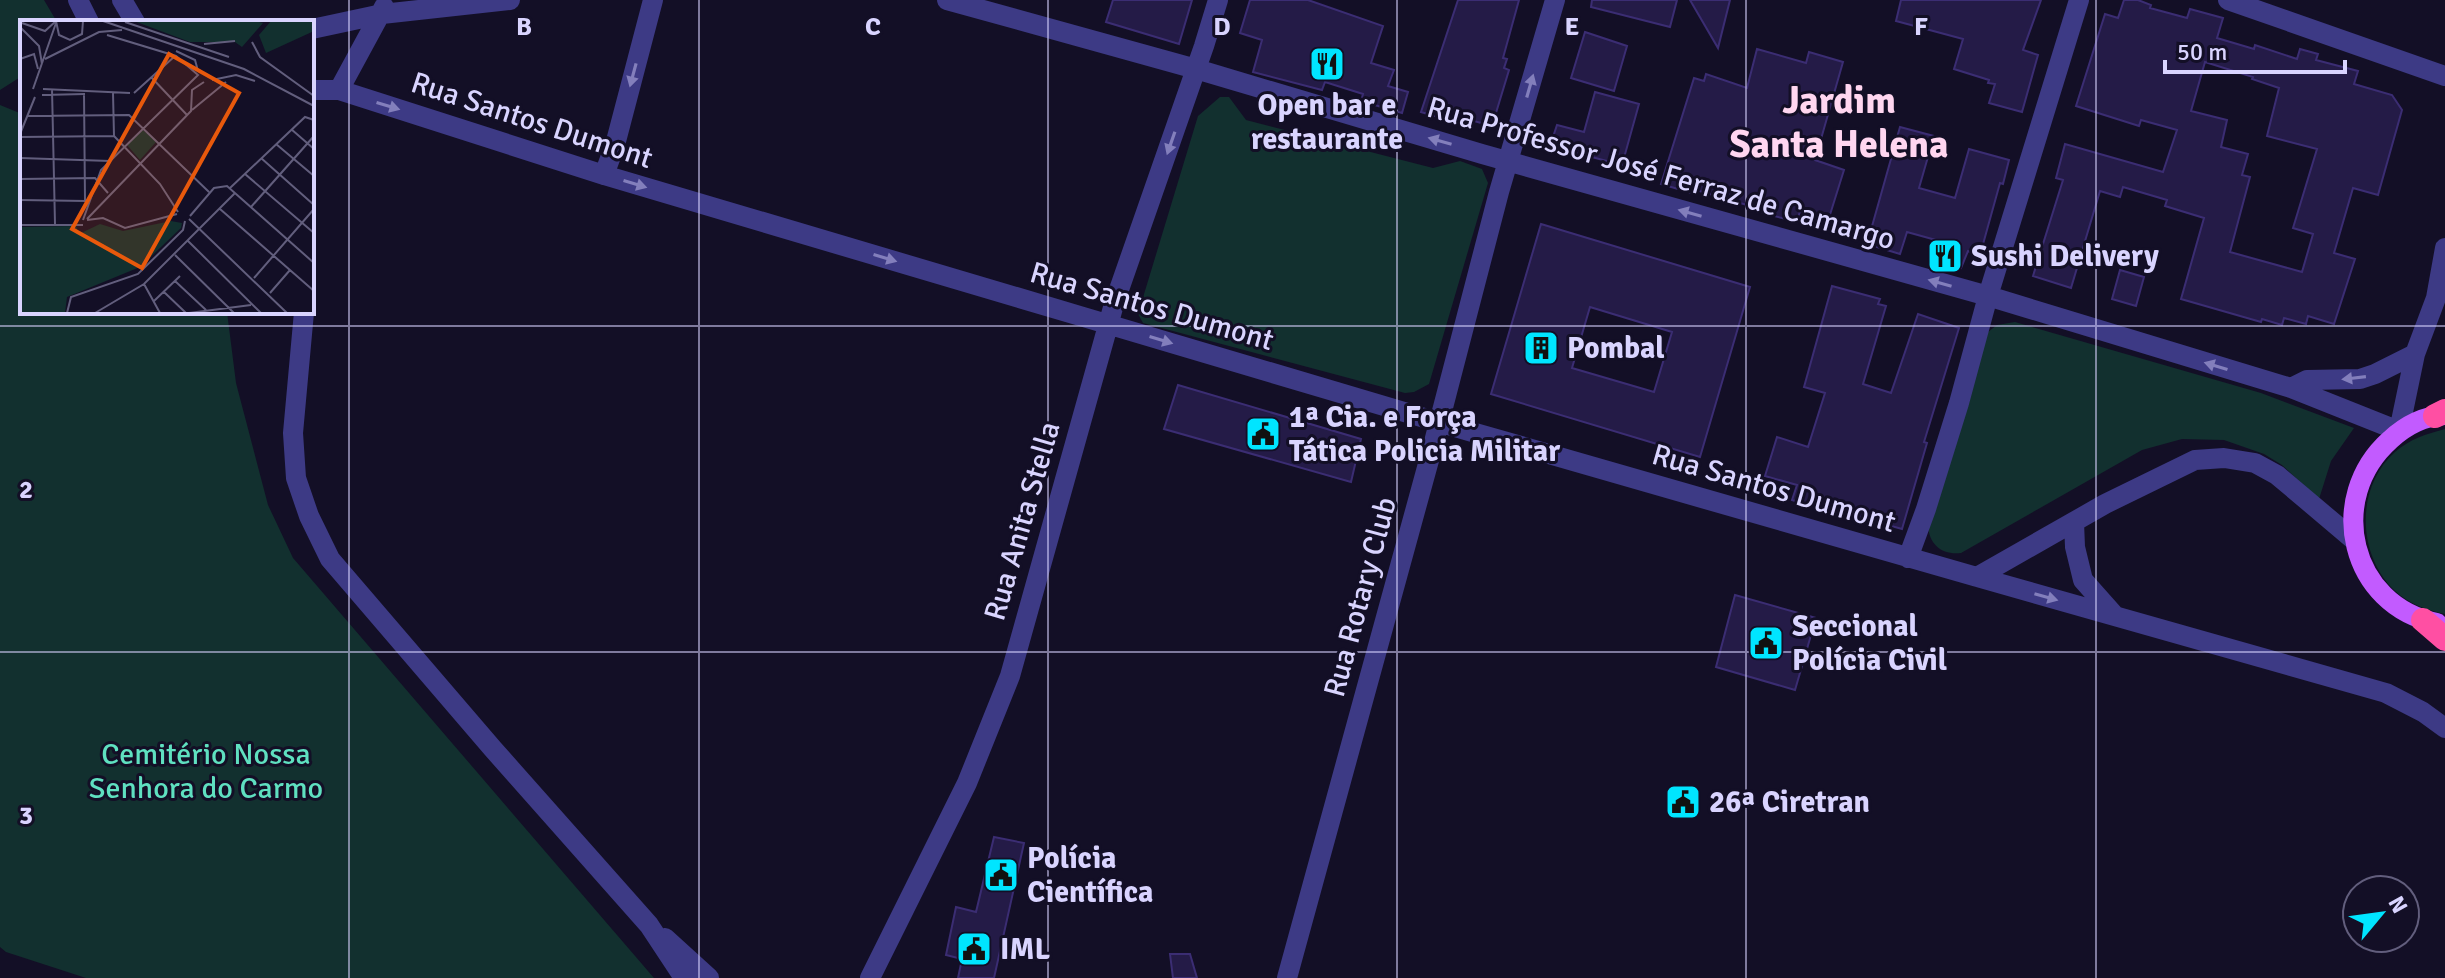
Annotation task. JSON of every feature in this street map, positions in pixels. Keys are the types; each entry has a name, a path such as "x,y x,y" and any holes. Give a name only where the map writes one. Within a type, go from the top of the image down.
{"highway":[{"path":"2434,622 2445,639"}],"main road":[{"path":"2434,622 2398,607 2378,589 2362,566 2354,540 2353,509 2360,479 2376,452 2399,431 2442,414"}],"street":[{"path":"78,0 88,20"},
{"path":"122,0 134,20"},
{"path":"314,28 384,7 510,0"},
{"path":"604,175 615,145 653,0"},
{"name":"Rua Anita Stella","path":"869,977 967,783 1010,676 1108,324 1218,0"},
{"name":"Rua Rotary Club","path":"1287,978 1508,161 1555,0"},
{"path":"1908,558 1954,419 1988,296 2079,0"},
{"path":"2228,0 2445,76"},
{"name":"Rua Professor José Ferraz de Camargo","path":"957,1 1988,296 2291,388 2399,431"},
{"path":"339,90 384,7"},
{"name":"Rua Santos Dumont","path":"314,90 339,90 604,175 1439,423 2386,693 2423,712 2445,728"},
{"path":"2399,431 2415,354 2436,298 2445,248"},
{"path":"304,314 293,433 296,478 309,516 330,559 649,925 709,978"},
{"path":"2291,388 2307,380 2360,379 2415,354"},
{"path":"1977,577 2074,522 2195,460 2224,458 2255,463 2277,475 2354,540"},
{"path":"2074,522 2075,547 2083,580 2115,616"},
{"path":"649,925 684,978"}],"green space":[{"path":"0,0 44,0 56,20 20,20 20,77 0,90"},
{"path":"1220,97 1229,97 1246,120 1433,168 1460,161 1482,169 1488,183 1429,384 1405,393 1143,323 1138,314 1198,116"},
{"name":"Cemitério Nossa Senhora do Carmo","path":"0,105 20,113 20,314 227,314 236,383 268,505 293,558 654,978 86,978 6,952 0,947"},
{"path":"2015,322 2261,393 2354,428 2331,461 2319,499 2282,465 2264,454 2224,440 2182,439 2142,450 1961,553 1948,552 1934,543 1928,525 1988,332 1997,325"},
{"path":"2445,429 2445,614 2406,600 2382,576 2373,559 2366,521 2367,502 2382,467 2406,444"}],"building":[{"path":"1113,0 1192,0 1179,44 1106,22"},
{"path":"1250,0 1308,0 1383,26 1371,63 1394,70 1388,86 1408,92 1402,113 1361,101 1363,94 1325,82 1322,90 1253,72 1262,40 1240,33"},
{"path":"1458,0 1519,0 1503,58 1507,59 1504,68 1509,70 1492,126 1474,121 1472,127 1421,112"},
{"path":"1592,0 1677,0 1670,27 1591,7"},
{"path":"1690,0 1730,0 1718,48"},
{"path":"1901,0 2041,0 2023,50 2038,55 2022,112 1989,103 1995,84 1954,69 1963,39 1896,21"},
{"path":"2124,0 2138,0 2151,5 2150,8 2187,18 2190,9 2223,18 2217,38 2254,49 2255,45 2297,59 2300,49 2318,54 2316,60 2358,71 2354,84 2392,95 2402,110 2378,195 2353,188 2334,253 2355,259 2334,324 2308,316 2306,324 2284,318 2282,325 2262,319 2261,322 2181,299 2204,218 2165,206 2167,200 2123,187 2120,197 2100,191 2071,288 2033,276 2063,180 2056,178 2065,144 2163,172 2177,130 2141,120 2139,126 2076,106 2105,14 2118,18","holes":["2205,62 2279,88 2267,136 2317,149 2293,228 2313,234 2302,272 2230,252 2250,177 2242,175 2248,154 2221,147 2227,120 2191,111"]},
{"path":"1585,32 1627,46 1614,91 1571,78"},
{"path":"1757,49 1806,63 1809,52 1843,62 1815,160 1844,170 1828,221 1800,211 1797,222 1696,190 1695,194 1661,184 1694,78 1704,81 1706,74 1747,88"},
{"path":"1595,92 1639,104 1622,165 1550,146 1557,125 1584,132"},
{"path":"1900,127 1934,136 1919,188 1955,198 1969,149 2009,160 1980,255 1968,251 1961,268 1937,260 1943,242 1907,232 1900,254 1867,244"},
{"name":"Pombal","path":"1541,224 1750,287 1700,457 1491,394","holes":["1590,307 1672,332 1654,392 1572,368"]},
{"path":"2120,270 2144,277 2136,306 2112,299"},
{"path":"1832,286 1880,299 1878,304 1886,306 1863,384 1891,393 1918,314 1959,328 1924,442 1927,443 1902,529 1792,500 1797,485 1765,476 1777,437 1808,447 1825,393 1804,387"},
{"name":"1ª Cia. e Força Tática Policia Militar","path":"1178,385 1361,439 1351,482 1164,429"},
{"name":"Seccional Polícia Civil","path":"1735,595 1816,618 1795,690 1716,667"},
{"name":"Polícia Científica","path":"994,837 1024,843 994,978 958,978 962,959 946,955 956,907 976,912"},
{"path":"1170,954 1190,954 1197,978 1173,978"}],"place":[{"name":"Open bar e restaurante","path":"1327,64"},
{"name":"Sushi Delivery","path":"1945,256"},
{"name":"Pombal","path":"1541,348"},
{"name":"1ª Cia. e Força Tática Policia Militar","path":"1263,434"},
{"name":"Seccional Polícia Civil","path":"1766,643"},
{"name":"26ª Ciretran","path":"1683,802"},
{"name":"Polícia Científica","path":"1001,875"},
{"name":"IML","path":"974,949"}],"district":[{"name":"Jardim Santa Helena","path":"1839,122"}]}
